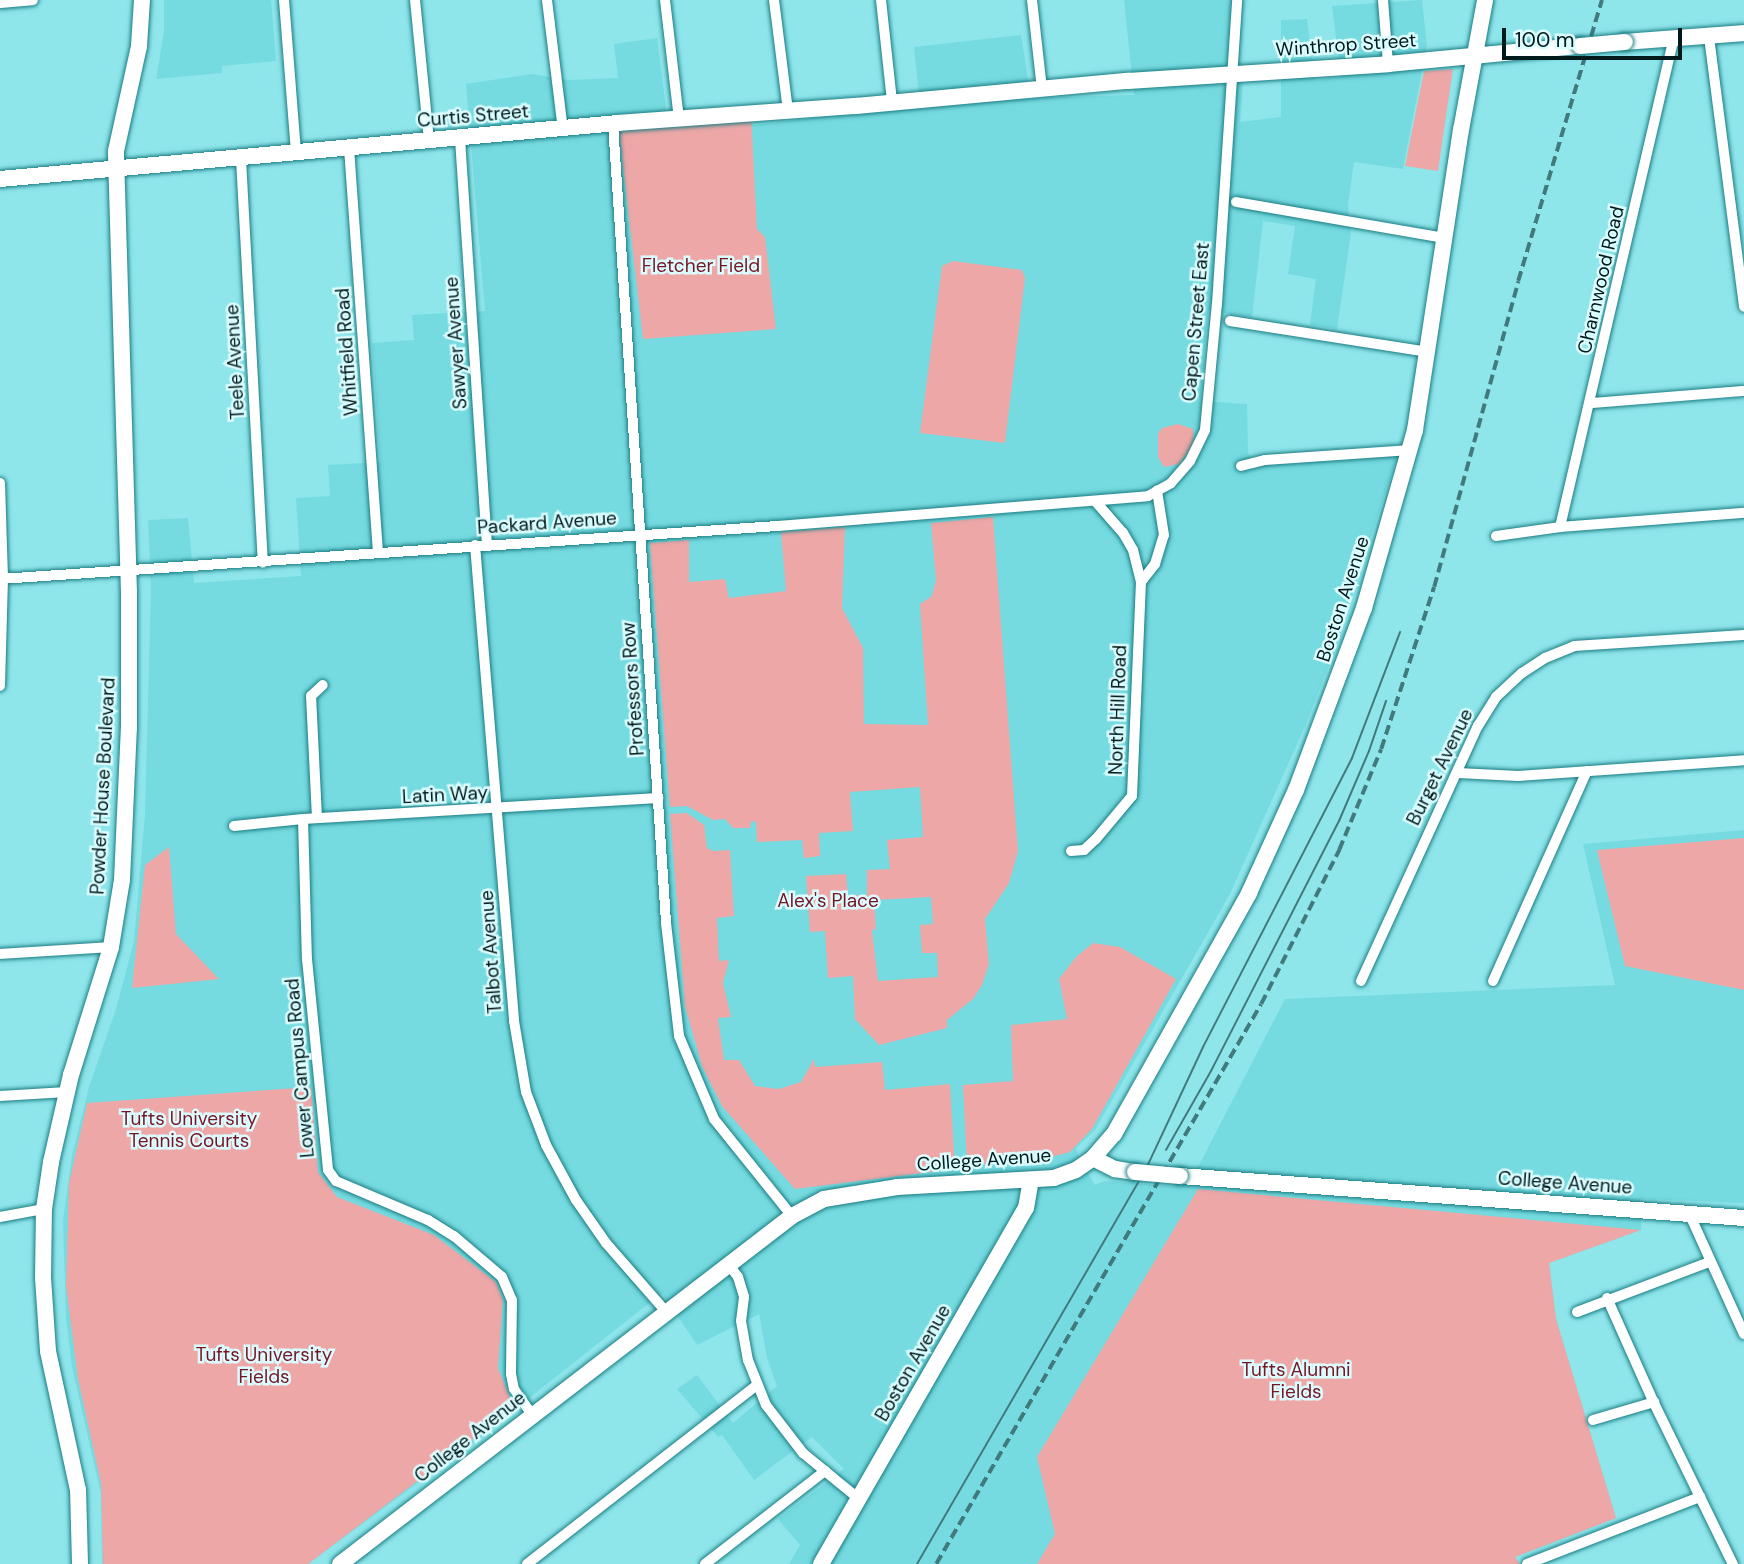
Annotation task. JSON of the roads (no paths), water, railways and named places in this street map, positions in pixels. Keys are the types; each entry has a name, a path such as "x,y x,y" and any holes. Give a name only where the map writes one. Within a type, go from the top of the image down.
{"main road":[{"name":"Powder House Boulevard","path":"80,1564 78,1490 48,1351 43,1278 44,1209 67,1092 111,947 122,880 129,740 128,570 116,170 118,133 139,46 142,0"},
{"name":"Boston Avenue","path":"1093,1158 1114,1134 1249,893 1281,826 1360,620 1410,450 1485,0"},
{"name":"Winthrop Street","path":"950,97 1388,64 1744,33"},
{"name":"Curtis Street","path":"0,179 950,97"},
{"name":"College Avenue","path":"340,1564 792,1216 824,1199 897,1187 1031,1180 1066,1175 1093,1158 1115,1169 1135,1172 1744,1217"},
{"name":"Boston Avenue","path":"821,1564 1026,1208 1031,1180"}],"street":[{"path":"0,3 33,0"},
{"path":"284,0 296,153"},
{"path":"415,0 429,141"},
{"path":"547,0 563,130"},
{"path":"665,0 679,119"},
{"path":"774,0 788,111"},
{"path":"881,0 892,102"},
{"path":"1032,0 1042,89"},
{"name":"Capen Street East","path":"1096,502 1148,496 1171,483 1190,461 1205,430 1217,304 1237,0"},
{"path":"1383,0 1388,64"},
{"path":"1709,37 1744,307"},
{"name":"Charnwood Road","path":"1560,527 1591,403 1673,40"},
{"name":"Professors Row","path":"613,124 666,923 679,1036 713,1119 792,1216"},
{"name":"Sawyer Avenue","path":"460,139 481,545"},
{"name":"Whitfield Road","path":"349,148 378,553"},
{"name":"Teele Avenue","path":"241,159 263,562"},
{"path":"1236,202 1444,238"},
{"path":"1230,321 1427,352"},
{"path":"1591,403 1744,391"},
{"path":"1241,466 1265,460 1410,450"},
{"path":"0,483 0,686"},
{"name":"North Hill Road","path":"1141,582 1155,564 1164,535 1157,491"},
{"name":"North Hill Road","path":"1071,851 1084,850 1132,796 1141,582 1133,550 1124,533 1096,502"},
{"name":"Packard Avenue","path":"2,578 640,535 1017,505 1096,502"},
{"path":"1496,536 1560,527 1744,513"},
{"name":"Talbot Avenue","path":"481,545 497,810 514,1021 526,1092 546,1145 576,1200 606,1243 667,1313"},
{"name":"Burget Avenue","path":"1361,981 1478,726 1496,697 1522,673 1558,651 1574,646 1744,635"},
{"path":"317,818 311,696 323,685"},
{"path":"1458,773 1518,776 1744,760"},
{"path":"1493,981 1587,771"},
{"name":"Latin Way","path":"234,826 317,818 497,810 658,798"},
{"name":"Lower Campus Road","path":"303,819 307,959 328,1170 336,1181 435,1224 502,1277 512,1300 511,1374 514,1389 532,1415"},
{"path":"0,954 111,947"},
{"path":"0,1096 67,1092"},
{"path":"0,1217 44,1209"},
{"path":"1689,1213 1744,1334"},
{"path":"1577,1312 1607,1298 1709,1262"},
{"path":"729,1265 738,1277 744,1297 741,1321 756,1386 803,1453 859,1499"},
{"path":"1607,1298 1733,1564"},
{"path":"527,1564 756,1386"},
{"path":"1593,1420 1654,1402"},
{"path":"705,1564 825,1471"},
{"path":"1526,1563 1700,1497"}],"tram line":[{"path":"917,1564 1145,1171 1203,1047 1352,758 1400,632"},
{"path":"1166,1150 1211,1071 1339,821 1369,751 1386,701"}],"railway":[{"path":"936,1564 1261,1004 1339,850 1381,749 1434,587 1518,281 1602,0"}],"park label":[{"name":"Fletcher Field","path":"701,266"},
{"name":"Alex's Place","path":"828,901"},
{"name":"Tufts University Tennis Courts","path":"189,1130"},
{"name":"Tufts University Fields","path":"264,1366"},
{"name":"Tufts Alumni Fields","path":"1296,1381"}]}
